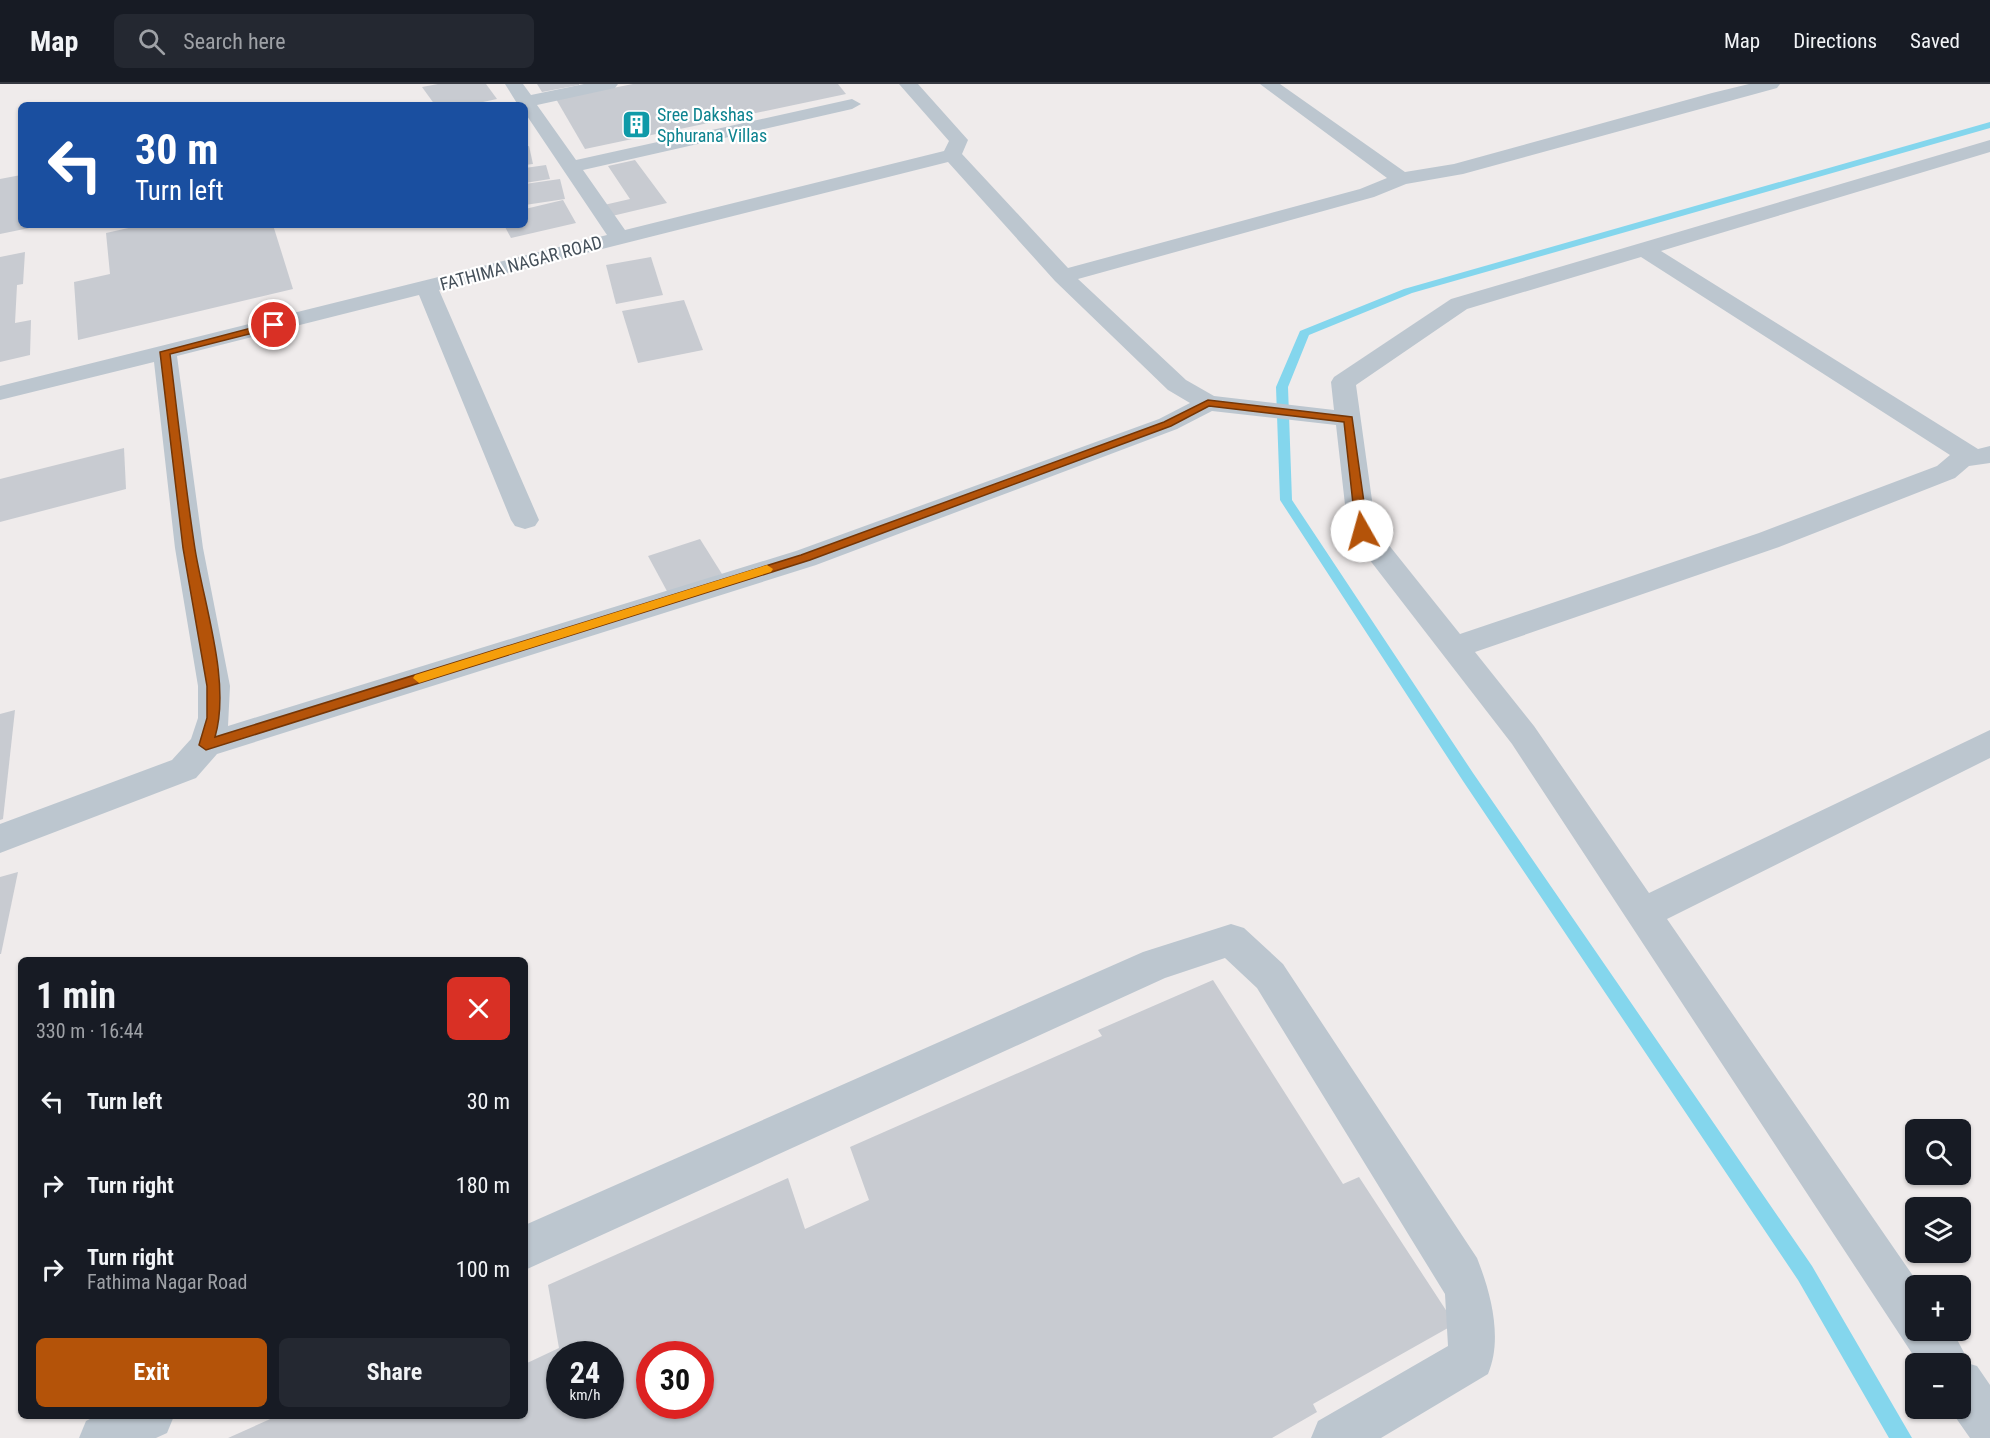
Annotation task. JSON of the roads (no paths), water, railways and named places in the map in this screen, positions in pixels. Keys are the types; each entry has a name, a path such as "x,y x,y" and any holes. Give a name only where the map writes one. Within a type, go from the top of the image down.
{"street":[{"path":"513,84 525,102 609,84"},
{"path":"908,84 958,140 952,155 1064,276 1177,385 1209,403 1347,419"},
{"path":"1269,84 1401,179"},
{"path":"1064,276 1367,193 1401,179 1456,170 1712,98 1771,84"},
{"path":"1692,89 1712,98"},
{"path":"571,167 852,104"},
{"path":"528,106 619,237"},
{"path":"1905,1303 1523,735 1362,531 1343,382 1459,304 1990,146"},
{"name":"FATHIMA NAGAR ROAD","path":"0,393 619,237 923,165 952,155"},
{"path":"1644,249 1983,456"},
{"path":"427,287 525,520"},
{"path":"0,839 184,769 206,745 214,718 214,686 189,548 165,352"},
{"path":"206,745 806,558 1168,424 1209,403"},
{"path":"1454,648 1769,540 1946,472 1964,457 1983,456"},
{"path":"1642,913 1990,743"},
{"path":"528,1247 1156,964 1231,940 1270,976 1461,1274 1468,1294 1472,1358 1335,1438"},
{"path":"1971,1399 1990,1426"}],"waterway":[{"path":"1901,1438 1805,1273 1468,777 1286,500 1282,387 1304,333 1408,291 1990,125"}],"place":[{"name":"Sree Dakshas Sphurana Villas","path":"636,124"}]}
